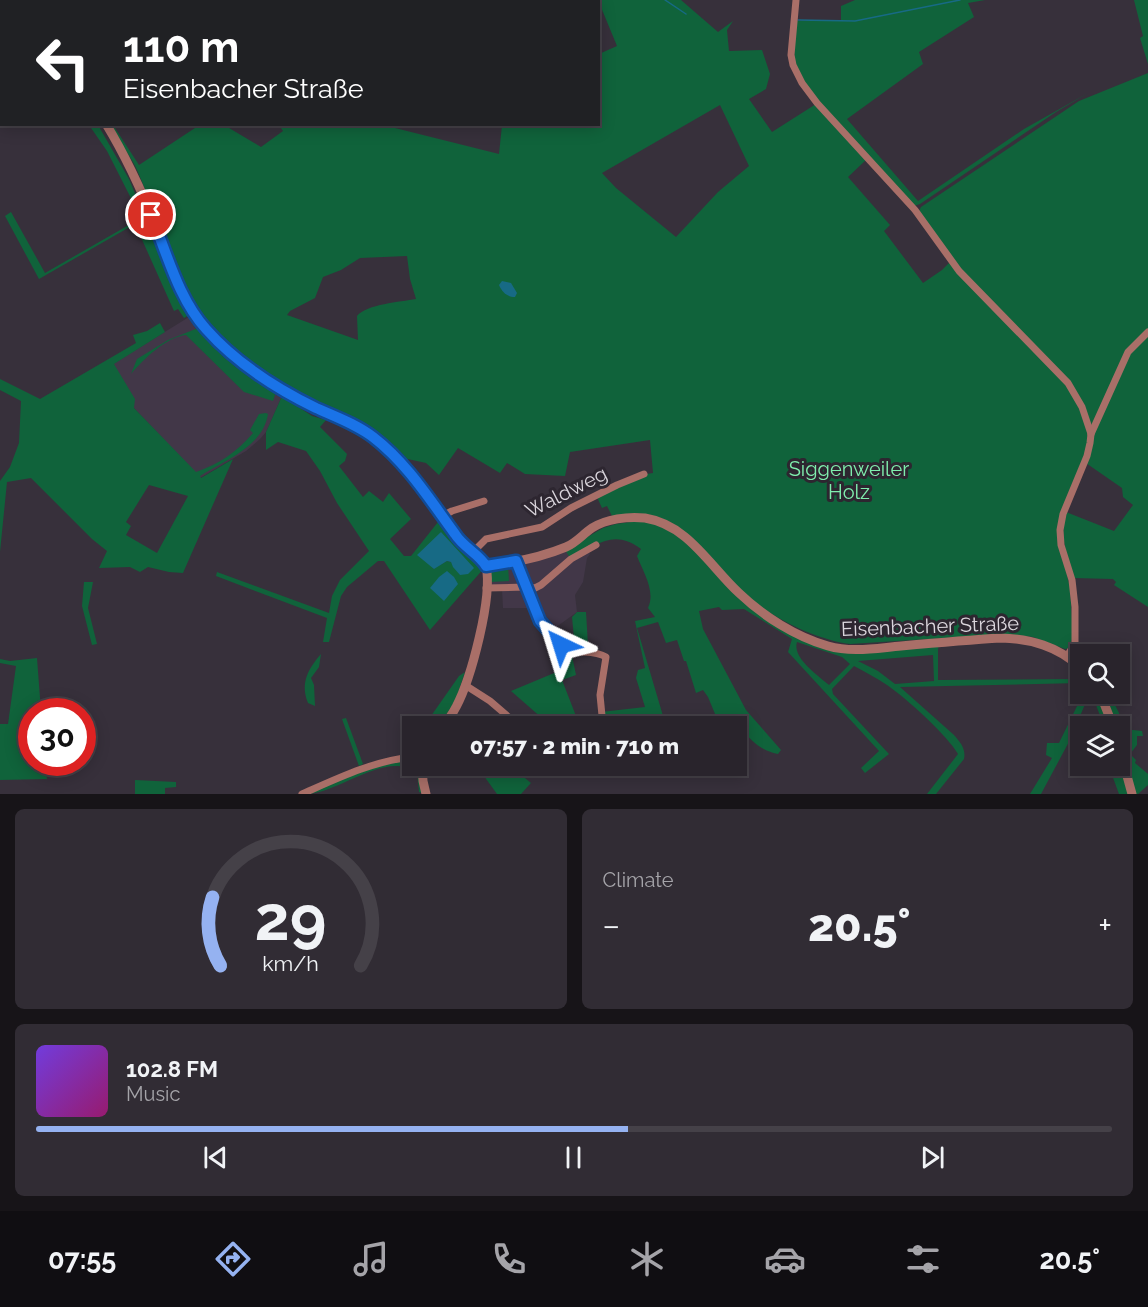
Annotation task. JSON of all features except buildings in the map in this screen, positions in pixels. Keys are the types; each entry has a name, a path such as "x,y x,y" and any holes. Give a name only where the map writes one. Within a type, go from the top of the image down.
{"street":[{"path":"796,0 791,55 802,83 817,103 896,188 959,271 1068,383 1082,407 1091,434"},
{"path":"107,126 134,175 179,285 193,313 205,328 234,357 276,386 350,423 374,438 410,473 456,537 486,566 482,626 465,685 450,716"},
{"path":"1067,656 1075,643 1075,607 1072,580 1061,545 1061,523 1087,456 1091,434 1099,412 1128,352 1148,332"},
{"name":"Waldweg","path":"472,553 486,539 542,527 571,508 644,474"},
{"path":"445,520 448,513 452,511 484,501"},
{"name":"Eisenbacher Straße","path":"486,566 516,561 568,546 592,528 611,520 628,517 644,518 668,525 681,533 725,580 753,605 786,627 821,644 841,649 866,649 1013,638 1049,646 1070,659"},
{"path":"486,588 535,588 571,559 596,545"},
{"path":"516,561 540,621 561,645 572,651 606,657 600,695 602,716"},
{"path":"465,685 490,701 507,716"},
{"path":"302,794 358,771 402,759"},
{"path":"423,776 426,794"},
{"path":"1127,776 1132,794"}],"shaded area":[{"path":"189,317 218,352 242,372 282,396 266,432 260,439 246,451 200,478 134,408 113,364"},
{"path":"565,550 587,550 590,554 587,558 583,582 575,595 577,612 548,633 532,608 503,608 502,589 488,589 489,569"}],"green space":[{"name":"Siggenweiler Holz","path":"600,0 681,0 718,32 733,21 727,30 729,51 762,50 770,74 766,89 749,99 772,132 816,104 867,159 848,177 890,225 884,231 923,283 950,262 1022,338 1024,336 960,269 919,211 921,207 1079,101 1148,73 1148,607 1114,585 1116,582 1113,579 1073,578 1066,553 1063,529 1066,512 1114,531 1133,505 1123,497 1122,488 1083,461 1064,507 1058,535 1070,588 1073,636 1069,648 1065,649 1033,637 1007,634 850,644 822,638 793,626 743,593 687,534 673,523 656,516 636,513 612,516 607,506 602,508 596,495 641,475 653,473 650,440 570,452 565,476 525,474 507,463 500,473 458,448 439,475 426,463 403,458 401,460 355,422 256,371 229,350 207,326 193,306 172,262 134,164 108,126 114,126 139,165 198,126 226,126 261,147 283,131 280,126 395,126 395,128 499,154 502,126 600,126 600,54 617,46","holes":["720,105 749,166 718,192 676,237 616,188 602,173","407,256 416,299 384,304 362,312 357,316 358,340 287,315 290,311 315,298 323,277 341,270 360,258"]},
{"path":"855,0 985,0 968,3 974,17 919,52 923,64 847,119 918,201 1024,129 1088,93 914,206 818,102 794,65 795,21 841,20 841,6"},
{"path":"1134,0 1148,0 1148,64 1140,38 1143,36"},
{"path":"90,126 99,126 129,179 144,215 141,218 107,151"},
{"path":"11,212 45,273 141,218 142,220 145,218 172,284 189,315 184,318 178,309 174,311 135,224 39,279 5,216"},
{"path":"160,323 165,332 114,364 135,399 134,408 196,472 234,452 253,433 250,430 259,414 268,414 265,425 251,444 200,476 201,478 233,459 183,573 148,567 140,572 130,567 99,568 107,551 31,478 7,482 0,552 0,481 10,467 19,443 21,401 0,390 0,379 40,399 136,343 133,335 147,331","holes":["149,485 188,496 157,553 126,535 131,526 126,522"]},
{"path":"198,328 214,348 233,365 276,392 273,401 244,392 186,335 163,344 131,374 137,359 168,340"},
{"path":"282,396 312,416 326,420 320,427 347,454 345,461 339,466 363,497 369,491 383,502 389,493 411,519 390,539 404,556 411,556 438,522 470,558 485,567 430,630 384,561 378,561 347,587 341,596 329,642 323,642 327,618 216,576 217,572 329,613 332,596 340,580 369,551 306,451 278,442 266,450 266,432","holes":["441,532 460,575 451,562 447,561 433,569"]},
{"path":"638,521 656,524 683,538 717,574 814,645 939,646 938,680 1070,679 1070,683 900,687 954,735 964,749 964,759 936,794 927,794 958,754 936,727 887,685 854,666 832,689 833,694 889,754 865,773 861,768 879,751 788,652 792,639 744,609 722,610 719,607 699,611 703,629 746,710 781,750 778,754 762,748 747,735 747,716 716,716 703,690 696,693 677,640 666,643 658,622 637,628 663,716 601,716 601,712 645,707 636,678 638,670 645,668 635,621 655,617 648,608 650,588 637,556 641,549 631,543 614,539 597,544 571,559 565,550 603,528","holes":["797,642 842,657 850,664 829,685 802,660 796,648","933,655 934,681 895,684 878,671 858,661"]},
{"path":"508,566 509,581 490,582 490,572"},
{"path":"84,582 93,582 88,608 97,644 92,645 82,606"},
{"path":"577,612 586,612 588,645 592,646 589,650 575,649 572,617"},
{"path":"571,651 576,675 562,680 576,716 540,716 511,691 559,671 568,662"},
{"path":"321,654 319,667 311,678 314,685 315,706 308,703 305,683 312,665"},
{"path":"37,658 40,698 18,698 18,776 47,776 47,779 0,780 0,724 8,724 16,666 0,663 0,659 10,661"},
{"path":"465,672 455,702 445,716 431,716 459,676"},
{"path":"1078,704 1085,704 1080,716 1072,716"},
{"path":"1093,704 1101,704 1106,716 1100,716 1096,705"},
{"path":"1109,704 1114,704 1120,716 1113,716"},
{"path":"346,718 363,764 359,766 342,719"},
{"path":"1070,720 1070,740 1041,794 1030,794 1052,758 1046,755 1047,743 1059,743"},
{"path":"1130,730 1142,731 1143,736 1137,736 1137,745 1130,754"},
{"path":"1130,754 1136,760 1135,763 1148,774 1148,785 1135,794 1130,776"},
{"path":"402,761 402,767 377,769 319,792 306,794 345,778"},
{"path":"417,776 422,776 424,794 419,792"},
{"path":"484,776 522,776 531,783 521,794 497,794"},
{"path":"1112,776 1124,776 1129,794 1119,794"},
{"path":"135,780 176,782 176,787 165,788 165,794 135,794"}],"water":[{"path":"502,281 511,283 517,293 515,297 503,292 499,285"},
{"path":"441,532 474,568 468,574 460,575 451,562 447,561 434,569 417,555"},
{"path":"447,571 458,584 444,601 430,588"}],"waterway":[{"path":"665,0 686,14"},
{"path":"798,20 855,21 960,0"}],"route":[{"path":"151,215 193,313 220,345 266,381 350,423 374,438 403,464 456,537 486,566 516,561 540,621 561,645"}]}
